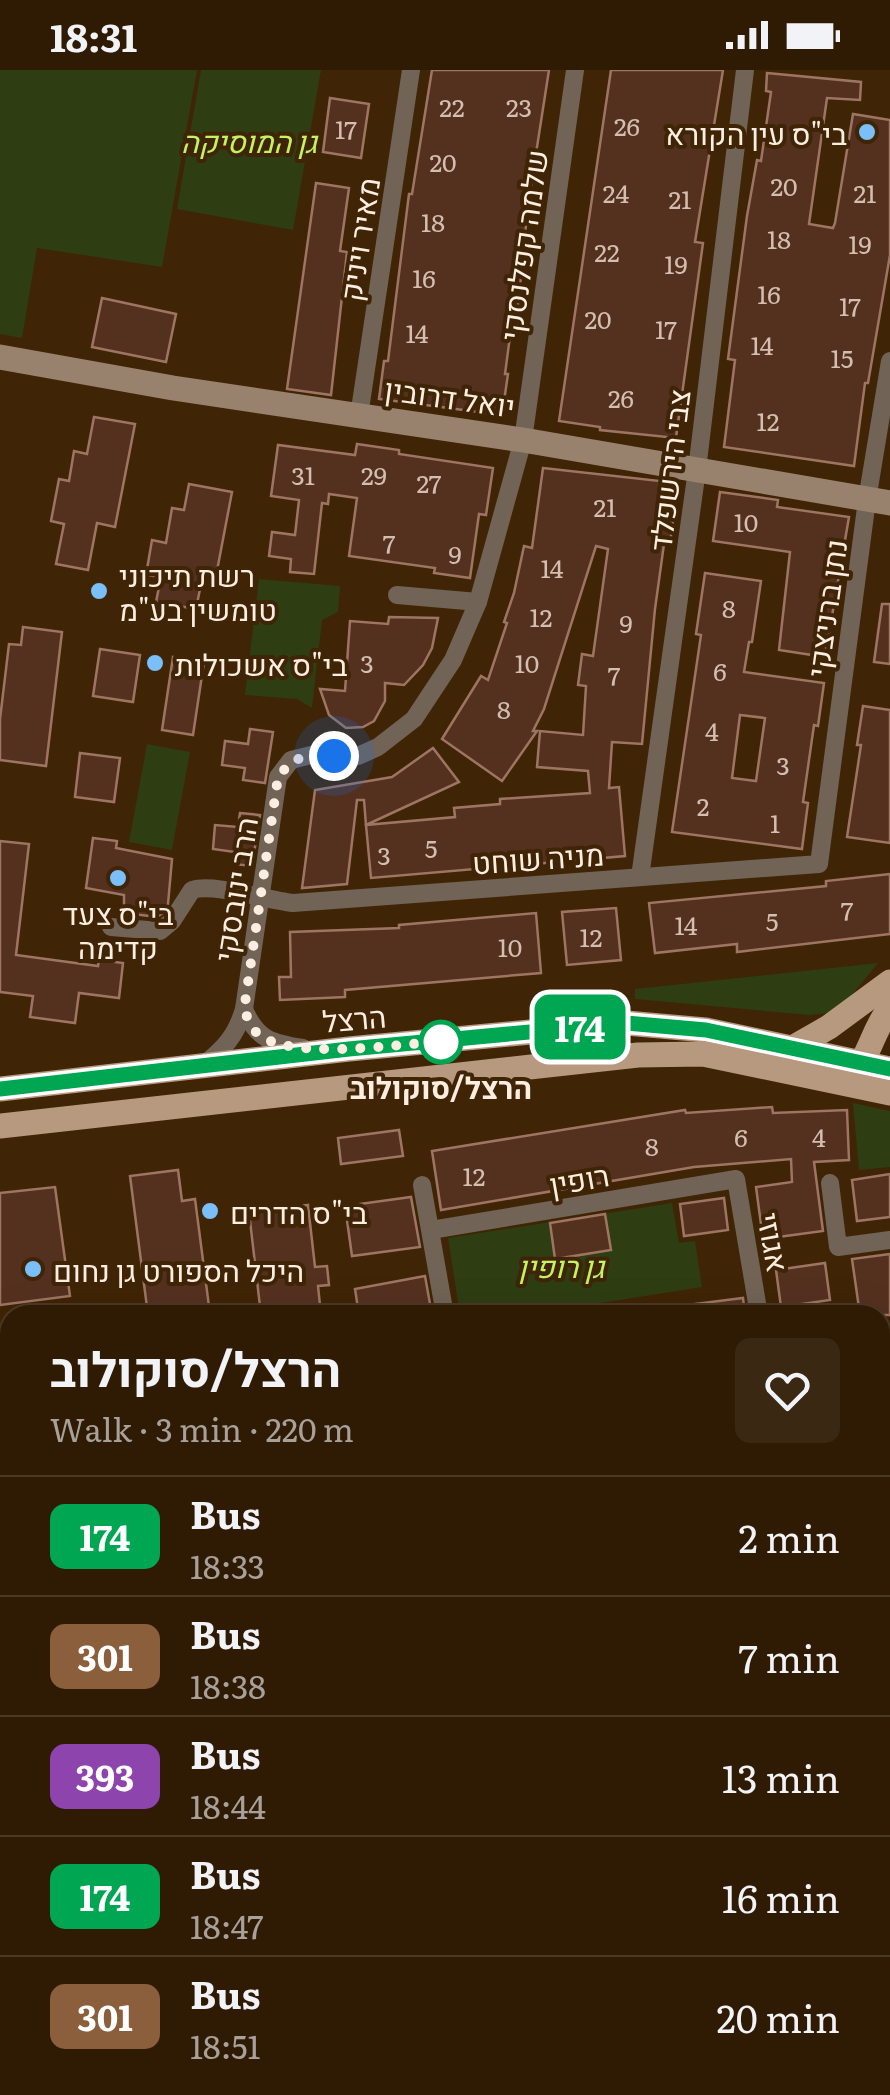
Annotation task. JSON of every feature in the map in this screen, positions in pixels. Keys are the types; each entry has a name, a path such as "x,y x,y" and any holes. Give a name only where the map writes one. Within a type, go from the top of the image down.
{"main road":[{"path":"794,1047 888,992"},
{"path":"850,1068 857,1016 888,992"},
{"name":"הרצל","path":"0,1089 349,1049 626,1023 706,1030 794,1047 850,1068 890,1093"},
{"name":"הרצל","path":"0,1126 638,1055 703,1054 890,1068"}],"street":[{"name":"מאיר ויניק","path":"359,416 411,70"},
{"name":"שלמה קפלנסקי","path":"278,777 291,760 368,752 414,719 453,660 478,602 523,440 574,70"},
{"name":"צבי הירשפלד","path":"640,877 697,470 745,70"},
{"name":"יואל דרובין","path":"0,357 156,385 523,440 879,502"},
{"name":"נתן ברניצקי","path":"819,864 879,502 890,361"},
{"path":"398,596 478,602"},
{"name":"הרב ינובסקי","path":"201,1066 237,1032 244,1010 278,777"},
{"name":"מניה שוחט","path":"111,927 160,931 192,890 204,886 262,900 294,902 819,864"},
{"path":"244,1010 256,1032 266,1039 300,1048 349,1049"},
{"name":"רופין","path":"432,1230 736,1179"},
{"name":"אגוזי","path":"736,1179 757,1305"},
{"path":"830,1183 838,1247 890,1240"},
{"path":"422,1185 443,1305"}],"green space":[{"path":"0,70 197,70 162,267 37,248 22,338 0,334"},
{"name":"גן המוסיקה","path":"201,70 321,70 293,230 177,209"},
{"path":"259,579 340,586 338,612 322,620 312,708 297,699 245,695"},
{"path":"147,744 190,752 172,850 129,842"},
{"path":"878,963 838,1012 809,1015 635,999 635,989"},
{"path":"853,1103 890,1111 890,1167 859,1170"},
{"name":"גן רופין","path":"672,1203 679,1243 695,1241 702,1287 588,1305 458,1305 448,1238"}],"building":[{"path":"432,70 549,70 502,415 379,399"},
{"path":"611,70 723,70 695,242 703,243 676,438 600,430 559,421"},
{"path":"767,73 861,82 860,100 827,98 809,224 833,228 835,223 853,114 890,120 890,255 865,383 854,466 724,447 735,360 728,359 747,216 757,160 761,161 771,92 766,91"},
{"path":"330,98 369,104 361,158 323,152"},
{"path":"316,183 349,188 340,251 347,252 331,395 287,389"},
{"path":"102,298 176,314 166,362 92,347"},
{"path":"94,417 135,424 115,527 97,523 88,570 56,564 64,524 51,521 59,479 69,481 74,451 87,454"},
{"path":"357,444 493,468 486,515 479,514 470,578 434,573 435,568 349,556 357,498 329,494 328,504 322,503 314,574 290,572 291,559 269,556 272,532 295,535 299,500 271,496 278,445 355,455"},
{"path":"543,468 678,483 670,544 664,544 655,609 642,744 612,742 609,788 619,787 625,856 371,878 366,825 455,817 454,808 500,804 500,799 590,793 588,771 537,767 540,731 583,735 586,686 578,685 582,654 593,656 608,549 596,546 544,709 533,731 537,731 502,781 442,739 481,676 488,680 507,623 504,622 524,546 532,548"},
{"path":"189,484 232,492 216,576 203,574 196,609 156,602 161,577 146,575 152,540 166,543 172,508 184,510"},
{"path":"720,492 778,500 777,507 849,517 825,657 779,650 790,552 713,541"},
{"path":"705,573 761,581 744,672 824,683 803,802 808,803 802,849 672,832 701,635 696,634","holes":["740,715 765,718 756,781 732,778"]},
{"path":"882,604 890,604 890,664 874,662"},
{"path":"389,617 438,618 432,648 423,665 404,685 385,683 385,701 374,721 363,727 346,728 329,715 320,689 345,691 350,621 388,624"},
{"path":"23,627 62,632 46,766 0,760 0,719 9,644 21,645"},
{"path":"100,649 140,655 133,702 93,696"},
{"path":"173,657 204,662 193,735 162,730"},
{"path":"863,706 890,710 890,843 847,837"},
{"path":"250,729 273,732 265,783 243,780 245,768 222,765 225,741 248,744"},
{"path":"433,748 459,782 366,825 364,800 357,800 347,884 302,888 315,790 392,777"},
{"path":"80,753 120,758 114,802 75,797"},
{"path":"240,813 260,815 252,866 233,864 235,852 213,849 215,825 238,827"},
{"path":"93,838 117,841 116,848 172,859 168,904 163,913 157,917 124,913 124,895 86,888"},
{"path":"0,841 29,844 16,955 98,966 99,960 123,963 119,998 79,993 75,1023 30,1017 33,996 0,992"},
{"path":"890,874 890,934 737,952 737,944 655,953 649,903 826,886 826,881"},
{"path":"616,908 621,960 567,965 562,912"},
{"path":"536,913 541,973 345,990 345,997 280,1000 279,977 291,977 290,932 399,928"},
{"path":"772,1107 773,1113 847,1110 849,1160 814,1162 823,1231 763,1239 756,1187 792,1182 791,1159 694,1167 441,1210 432,1151 685,1110 686,1113"},
{"path":"399,1130 403,1156 341,1164 338,1138"},
{"path":"178,1170 182,1201 195,1199 209,1305 147,1305 130,1176"},
{"path":"890,1174 890,1217 857,1221 852,1180"},
{"name":"היכל הספורט גן נחום","path":"55,1187 70,1296 0,1305 0,1193"},
{"path":"411,1197 420,1247 352,1256 345,1206"},
{"path":"724,1198 728,1230 684,1236 680,1204"},
{"path":"308,1205 315,1267 327,1266 329,1285 318,1286 320,1305 260,1305 249,1212"},
{"path":"605,1214 611,1250 555,1259 550,1223"},
{"path":"890,1254 890,1305 859,1305 852,1259"},
{"path":"825,1263 830,1300 781,1305 776,1270"},
{"path":"425,1276 430,1305 357,1305 355,1289"},
{"path":"743,1298 744,1305 687,1305"}],"bus line":[{"name":"174","path":"0,1089 349,1049 626,1023 766,1040 890,1069"}],"place":[{"name":"בי\"ס עין הקורא","path":"867,132"},
{"name":"רשת תיכוני טומשין בע\"מ","path":"99,591"},
{"name":"בי\"ס אשכולות","path":"155,663"},
{"name":"בי\"ס צעד קדימה","path":"118,878"},
{"name":"הרצל/סוקולוב","path":"441,1042"},
{"name":"בי\"ס הדרים","path":"210,1211"},
{"name":"היכל הספורט גן נחום","path":"33,1269"}],"route":[{"path":"334,756 311,755 291,760 278,777 244,1010 256,1032 266,1039 300,1048 349,1049 441,1042"}]}
